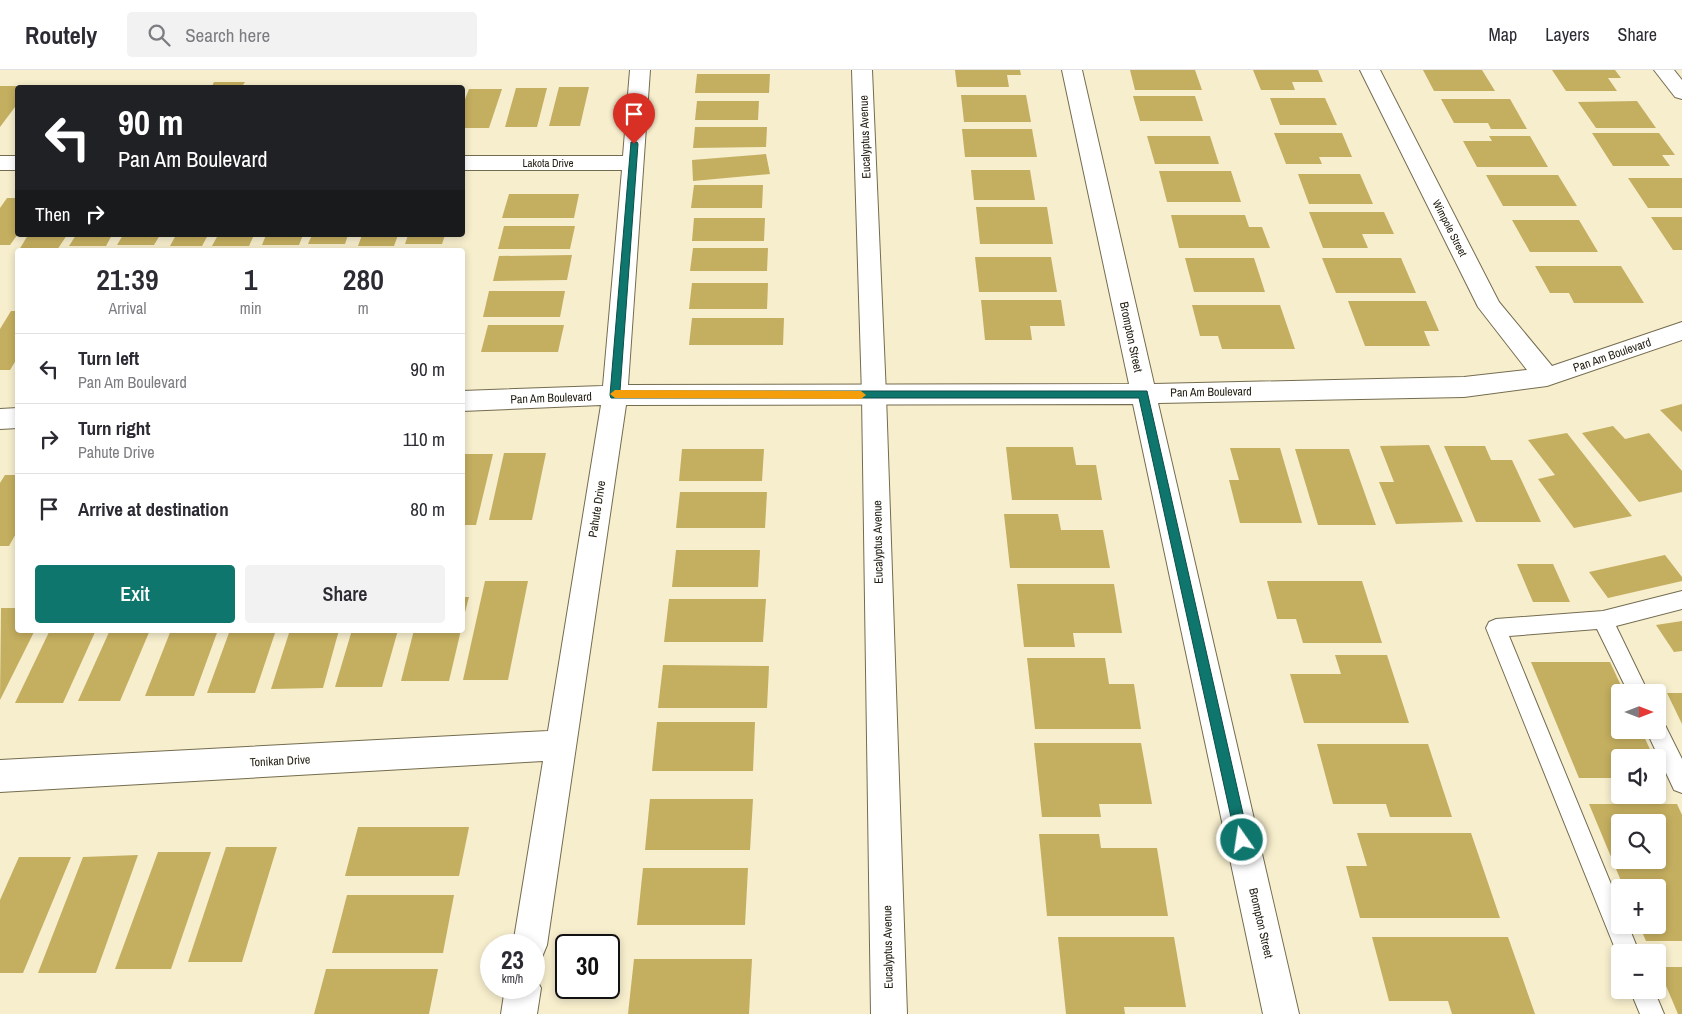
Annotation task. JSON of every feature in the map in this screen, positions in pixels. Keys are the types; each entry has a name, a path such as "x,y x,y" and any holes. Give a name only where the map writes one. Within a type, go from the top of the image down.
{"street":[{"name":"Pahute Drive","path":"532,934 615,395 640,70"},
{"name":"Eucalyptus Avenue","path":"862,70 874,395 889,1014"},
{"name":"Brompton Street","path":"1072,70 1281,1014"},
{"name":"Wimpole Street","path":"1370,70 1490,307 1547,376"},
{"path":"1664,70 1682,93"},
{"path":"0,163 15,163"},
{"name":"Lakota Drive","path":"465,163 632,163"},
{"name":"Pan Am Boulevard","path":"465,401 615,395 1143,394 1464,386 1547,376 1682,331"},
{"path":"0,419 15,418"},
{"name":"Tonikan Drive","path":"0,776 561,745"},
{"path":"519,1014 521,999"}],"lane":[{"path":"1624,944 1496,628 1603,620 1682,600"},
{"path":"1603,620 1634,684"},
{"path":"1661,739 1682,782"},
{"path":"1646,999 1652,1014"}],"building":[{"path":"955,70 1020,70 1021,75 1007,75 1009,87 957,87"},
{"path":"1130,70 1195,70 1202,90 1135,90"},
{"path":"1253,70 1318,70 1323,82 1292,82 1295,90 1261,90"},
{"path":"1423,70 1482,70 1495,91 1434,91"},
{"path":"1552,70 1615,70 1621,78 1608,78 1617,91 1566,91"},
{"path":"697,74 770,74 769,93 695,93"},
{"path":"214,82 245,82 243,85 212,85"},
{"path":"0,86 15,86 15,107 0,127"},
{"path":"559,87 589,87 580,126 549,126"},
{"path":"516,88 547,88 537,127 505,127"},
{"path":"469,89 502,89 489,128 465,128 465,99"},
{"path":"961,95 1026,95 1031,122 964,122"},
{"path":"1133,96 1195,96 1203,121 1140,121"},
{"path":"1270,98 1325,98 1337,125 1280,125"},
{"path":"1441,99 1510,99 1527,129 1491,129 1488,123 1454,123"},
{"path":"697,101 759,101 758,120 695,120"},
{"path":"1637,101 1656,128 1596,128 1578,102"},
{"path":"695,127 767,127 766,147 693,148"},
{"path":"962,129 1032,129 1037,157 965,157"},
{"path":"1274,133 1342,133 1352,157 1319,157 1322,164 1286,164"},
{"path":"1592,133 1659,133 1675,155 1662,155 1670,166 1613,166"},
{"path":"1147,136 1210,136 1219,164 1155,164"},
{"path":"1489,136 1530,136 1548,167 1477,167 1463,141 1492,141"},
{"path":"766,154 770,174 693,181 692,160"},
{"path":"971,170 1030,170 1035,200 974,200"},
{"path":"1159,171 1231,171 1241,202 1167,202"},
{"path":"1298,174 1360,174 1373,204 1309,204"},
{"path":"1486,175 1558,175 1577,206 1503,206"},
{"path":"1628,178 1682,178 1682,208 1648,208"},
{"path":"694,185 763,185 762,208 691,208"},
{"path":"509,194 579,194 574,218 502,218"},
{"path":"7,198 15,198 16,237 10,245 0,245 0,208"},
{"path":"976,207 1047,207 1053,244 980,244"},
{"path":"1309,212 1384,212 1394,234 1362,234 1368,248 1323,248"},
{"path":"1171,215 1245,215 1249,227 1262,227 1270,248 1179,248"},
{"path":"1651,217 1682,217 1682,250 1673,250"},
{"path":"694,218 765,218 764,241 692,241"},
{"path":"1512,220 1579,220 1598,252 1530,252"},
{"path":"504,226 575,226 570,249 498,249"},
{"path":"27,237 66,237 58,248 20,248"},
{"path":"75,237 111,237 106,246 69,246"},
{"path":"122,237 159,237 154,245 117,245"},
{"path":"175,237 207,237 202,246 170,246"},
{"path":"217,237 253,237 249,246 212,246"},
{"path":"265,237 302,237 299,245 262,245"},
{"path":"311,237 347,237 345,244 308,244"},
{"path":"361,237 397,237 394,246 358,246"},
{"path":"407,237 444,237 442,244 405,244"},
{"path":"693,248 768,248 767,271 690,271"},
{"path":"572,255 567,280 493,281 499,256"},
{"path":"975,257 1051,257 1057,292 979,292"},
{"path":"1185,258 1254,258 1265,292 1194,292"},
{"path":"1322,258 1401,258 1416,293 1336,293"},
{"path":"1535,266 1621,266 1644,303 1574,303 1569,293 1550,293"},
{"path":"692,283 768,283 767,309 689,309"},
{"path":"489,291 565,291 560,317 483,317"},
{"path":"981,300 1061,300 1065,326 1030,326 1032,340 985,340"},
{"path":"1348,301 1426,301 1439,331 1424,331 1430,346 1365,346"},
{"path":"1192,305 1280,305 1295,349 1222,349 1218,336 1200,336"},
{"path":"11,311 15,311 15,362 10,370 0,370 0,329"},
{"path":"692,318 784,318 783,345 689,345"},
{"path":"488,325 564,325 558,352 481,352"},
{"path":"1682,404 1682,432 1660,410"},
{"path":"1613,426 1625,439 1649,433 1682,471 1682,492 1639,502 1582,433"},
{"path":"1567,433 1632,516 1574,528 1538,479 1555,475 1528,440"},
{"path":"1429,445 1463,522 1396,524 1379,482 1394,482 1380,446"},
{"path":"1444,446 1485,446 1491,460 1512,460 1541,522 1476,522"},
{"path":"1006,447 1073,447 1076,465 1096,465 1102,500 1012,500"},
{"path":"1230,448 1280,448 1302,523 1240,523 1229,480 1239,480"},
{"path":"682,449 764,449 762,481 679,481"},
{"path":"1295,449 1349,449 1376,525 1318,525"},
{"path":"504,453 546,453 532,520 489,520"},
{"path":"465,454 493,454 476,525 465,525"},
{"path":"5,475 15,475 15,535 9,546 0,546 0,483"},
{"path":"680,492 767,492 765,528 676,528"},
{"path":"1004,514 1058,514 1061,530 1103,530 1110,568 1010,568"},
{"path":"676,550 760,550 758,587 672,587"},
{"path":"1665,555 1682,577 1682,581 1608,598 1589,572"},
{"path":"1517,564 1553,564 1570,602 1533,602"},
{"path":"485,581 528,581 508,680 463,680"},
{"path":"1267,581 1362,581 1382,643 1303,643 1296,619 1277,619"},
{"path":"1017,584 1114,584 1122,633 1073,633 1075,647 1024,647"},
{"path":"465,597 469,597 465,612"},
{"path":"669,599 766,599 763,642 664,642"},
{"path":"1,608 15,608 15,633 34,633 0,700"},
{"path":"1682,621 1682,651 1674,652 1656,625"},
{"path":"49,633 95,633 63,703 15,703"},
{"path":"109,633 149,633 120,701 78,701"},
{"path":"170,633 217,633 194,696 145,696"},
{"path":"229,633 275,633 255,693 207,693"},
{"path":"289,633 338,633 323,688 271,689"},
{"path":"351,633 397,633 382,687 335,687"},
{"path":"413,633 460,633 449,681 401,681"},
{"path":"1335,655 1387,655 1409,723 1304,723 1290,674 1341,674"},
{"path":"1027,658 1105,658 1109,684 1134,684 1141,729 1035,729"},
{"path":"1531,662 1610,662 1620,684 1611,684 1611,739 1645,739 1650,749 1611,749 1611,778 1579,778"},
{"path":"663,665 769,666 767,708 658,708"},
{"path":"1667,693 1682,693 1682,724"},
{"path":"657,722 755,722 753,771 652,771"},
{"path":"1034,743 1141,743 1152,804 1099,804 1101,817 1042,817"},
{"path":"1317,744 1428,744 1452,817 1390,817 1386,804 1333,804"},
{"path":"650,799 753,799 750,850 645,850"},
{"path":"1589,804 1677,804 1682,815 1682,941 1646,941 1643,934 1666,934 1666,879 1620,879 1616,869 1666,869 1666,814 1611,814 1611,857"},
{"path":"358,827 469,827 459,876 345,876"},
{"path":"1357,833 1471,833 1500,918 1360,918 1346,866 1367,866"},
{"path":"1039,834 1099,834 1101,848 1157,848 1168,916 1047,916"},
{"path":"226,847 277,847 242,962 188,962"},
{"path":"158,852 211,852 171,969 115,969"},
{"path":"138,855 96,973 38,973 83,857"},
{"path":"19,857 71,857 23,973 0,973 0,900"},
{"path":"643,868 748,868 745,925 637,925"},
{"path":"347,895 454,895 443,953 332,953"},
{"path":"1058,937 1174,937 1186,1007 1124,1007 1125,1014 1066,1014"},
{"path":"1372,937 1508,937 1535,1014 1452,1014 1448,1001 1389,1001"},
{"path":"634,959 752,959 749,1014 628,1014"},
{"path":"1666,967 1682,967 1682,1014 1678,1014 1666,986"},
{"path":"326,969 438,969 429,1014 314,1014"}],"slow traffic":[{"path":"615,394 861,395"}],"route":[{"path":"634,144 615,395 1143,394 1242,840"}]}
